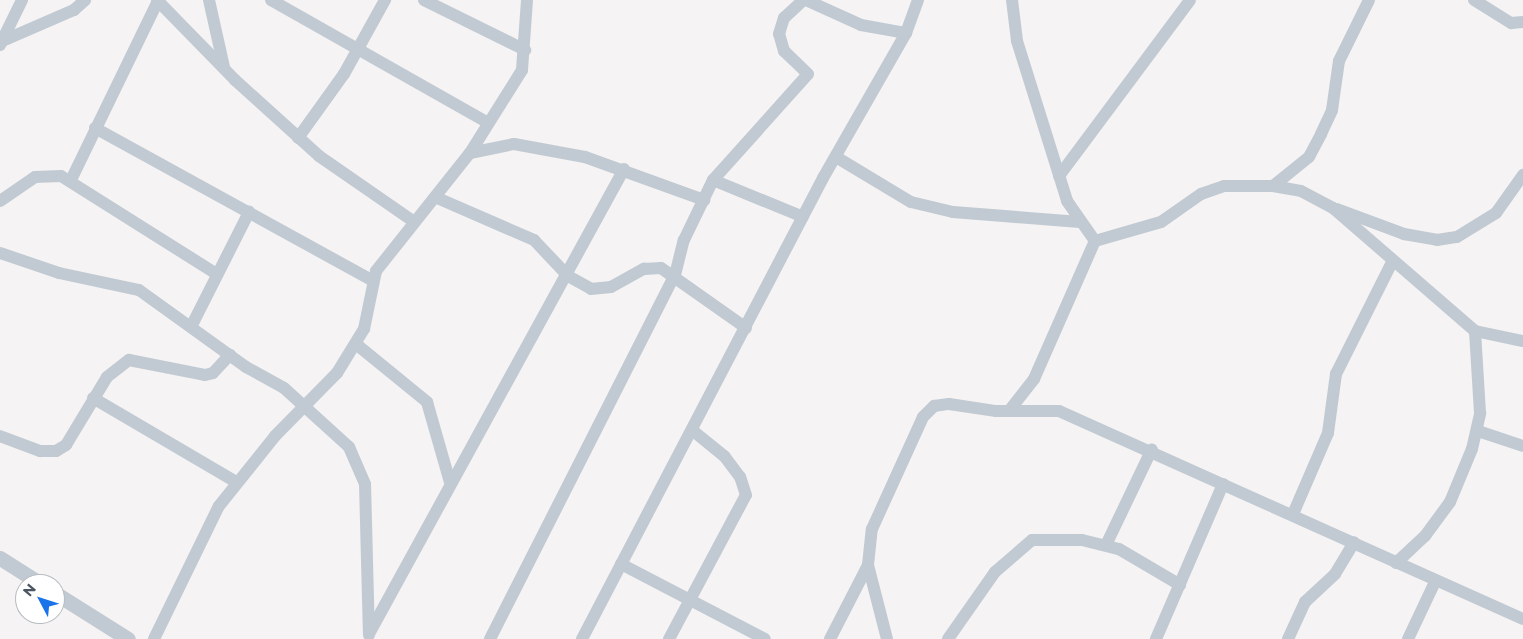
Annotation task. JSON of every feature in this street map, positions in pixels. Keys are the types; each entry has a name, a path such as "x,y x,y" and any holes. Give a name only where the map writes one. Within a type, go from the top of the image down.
{"street":[{"path":"1,43 22,0"},
{"path":"1,43 74,10 85,0"},
{"path":"71,180 157,0 224,69 298,138 352,181 412,221"},
{"path":"210,0 224,69"},
{"path":"271,0 488,123"},
{"path":"298,138 358,48 385,0"},
{"path":"424,0 525,50"},
{"path":"154,639 236,482 302,406 337,373 356,344 368,316 371,280 412,221 435,197 470,153 522,70 525,50 527,0"},
{"path":"490,639 675,275 684,240 714,180 808,74 784,51 779,34 784,18 804,0 861,25 906,33"},
{"path":"582,639 803,217 906,33 918,0"},
{"path":"1023,0 1013,6 1017,41 1059,176 1080,222 1095,241"},
{"path":"1273,186 1309,157 1322,134 1332,110 1339,61 1369,0"},
{"path":"1474,0 1512,22 1523,22"},
{"path":"1059,176 1185,3"},
{"path":"96,128 371,280"},
{"path":"470,153 514,144 624,169 655,185 704,200"},
{"path":"836,157 911,202 953,212 1080,222"},
{"path":"368,637 450,482 568,276 624,169"},
{"path":"0,201 22,183 48,173 71,180 215,272"},
{"path":"1009,411 1034,378 1095,241 1161,222 1201,194 1224,186 1273,186 1301,191 1333,208 1404,234 1436,240 1457,237 1496,213 1523,175"},
{"path":"714,180 803,217"},
{"path":"435,197 534,240 568,276 599,291 644,269 661,268 675,275 746,328"},
{"path":"1333,208 1475,331 1523,341"},
{"path":"192,325 215,272 249,212"},
{"path":"0,253 59,273 139,290 192,325 230,354 284,388 349,447 360,467 364,484 368,637"},
{"path":"1293,514 1325,442 1336,374 1393,260"},
{"path":"1396,563 1425,536 1450,502 1478,431 1475,331"},
{"path":"356,344 427,402 450,482"},
{"path":"0,436 40,451 61,449 107,377 129,360 204,375 213,373 230,354"},
{"path":"93,398 236,482"},
{"path":"830,639 868,565 872,530 923,417 934,406 948,404 1009,411 1059,411 1152,449 1223,484 1354,542 1435,582 1523,618"},
{"path":"669,639 746,495 740,477 724,456 692,430"},
{"path":"1478,431 1523,446"},
{"path":"1106,545 1152,449"},
{"path":"1156,639 1223,484"},
{"path":"948,639 995,572 1032,540 1082,540 1106,545 1180,585"},
{"path":"1288,639 1305,602 1335,574 1354,542"},
{"path":"0,558 25,574"},
{"path":"621,564 692,599 765,639"},
{"path":"868,565 887,639"},
{"path":"1408,639 1435,582"},
{"path":"65,599 128,639"}]}
